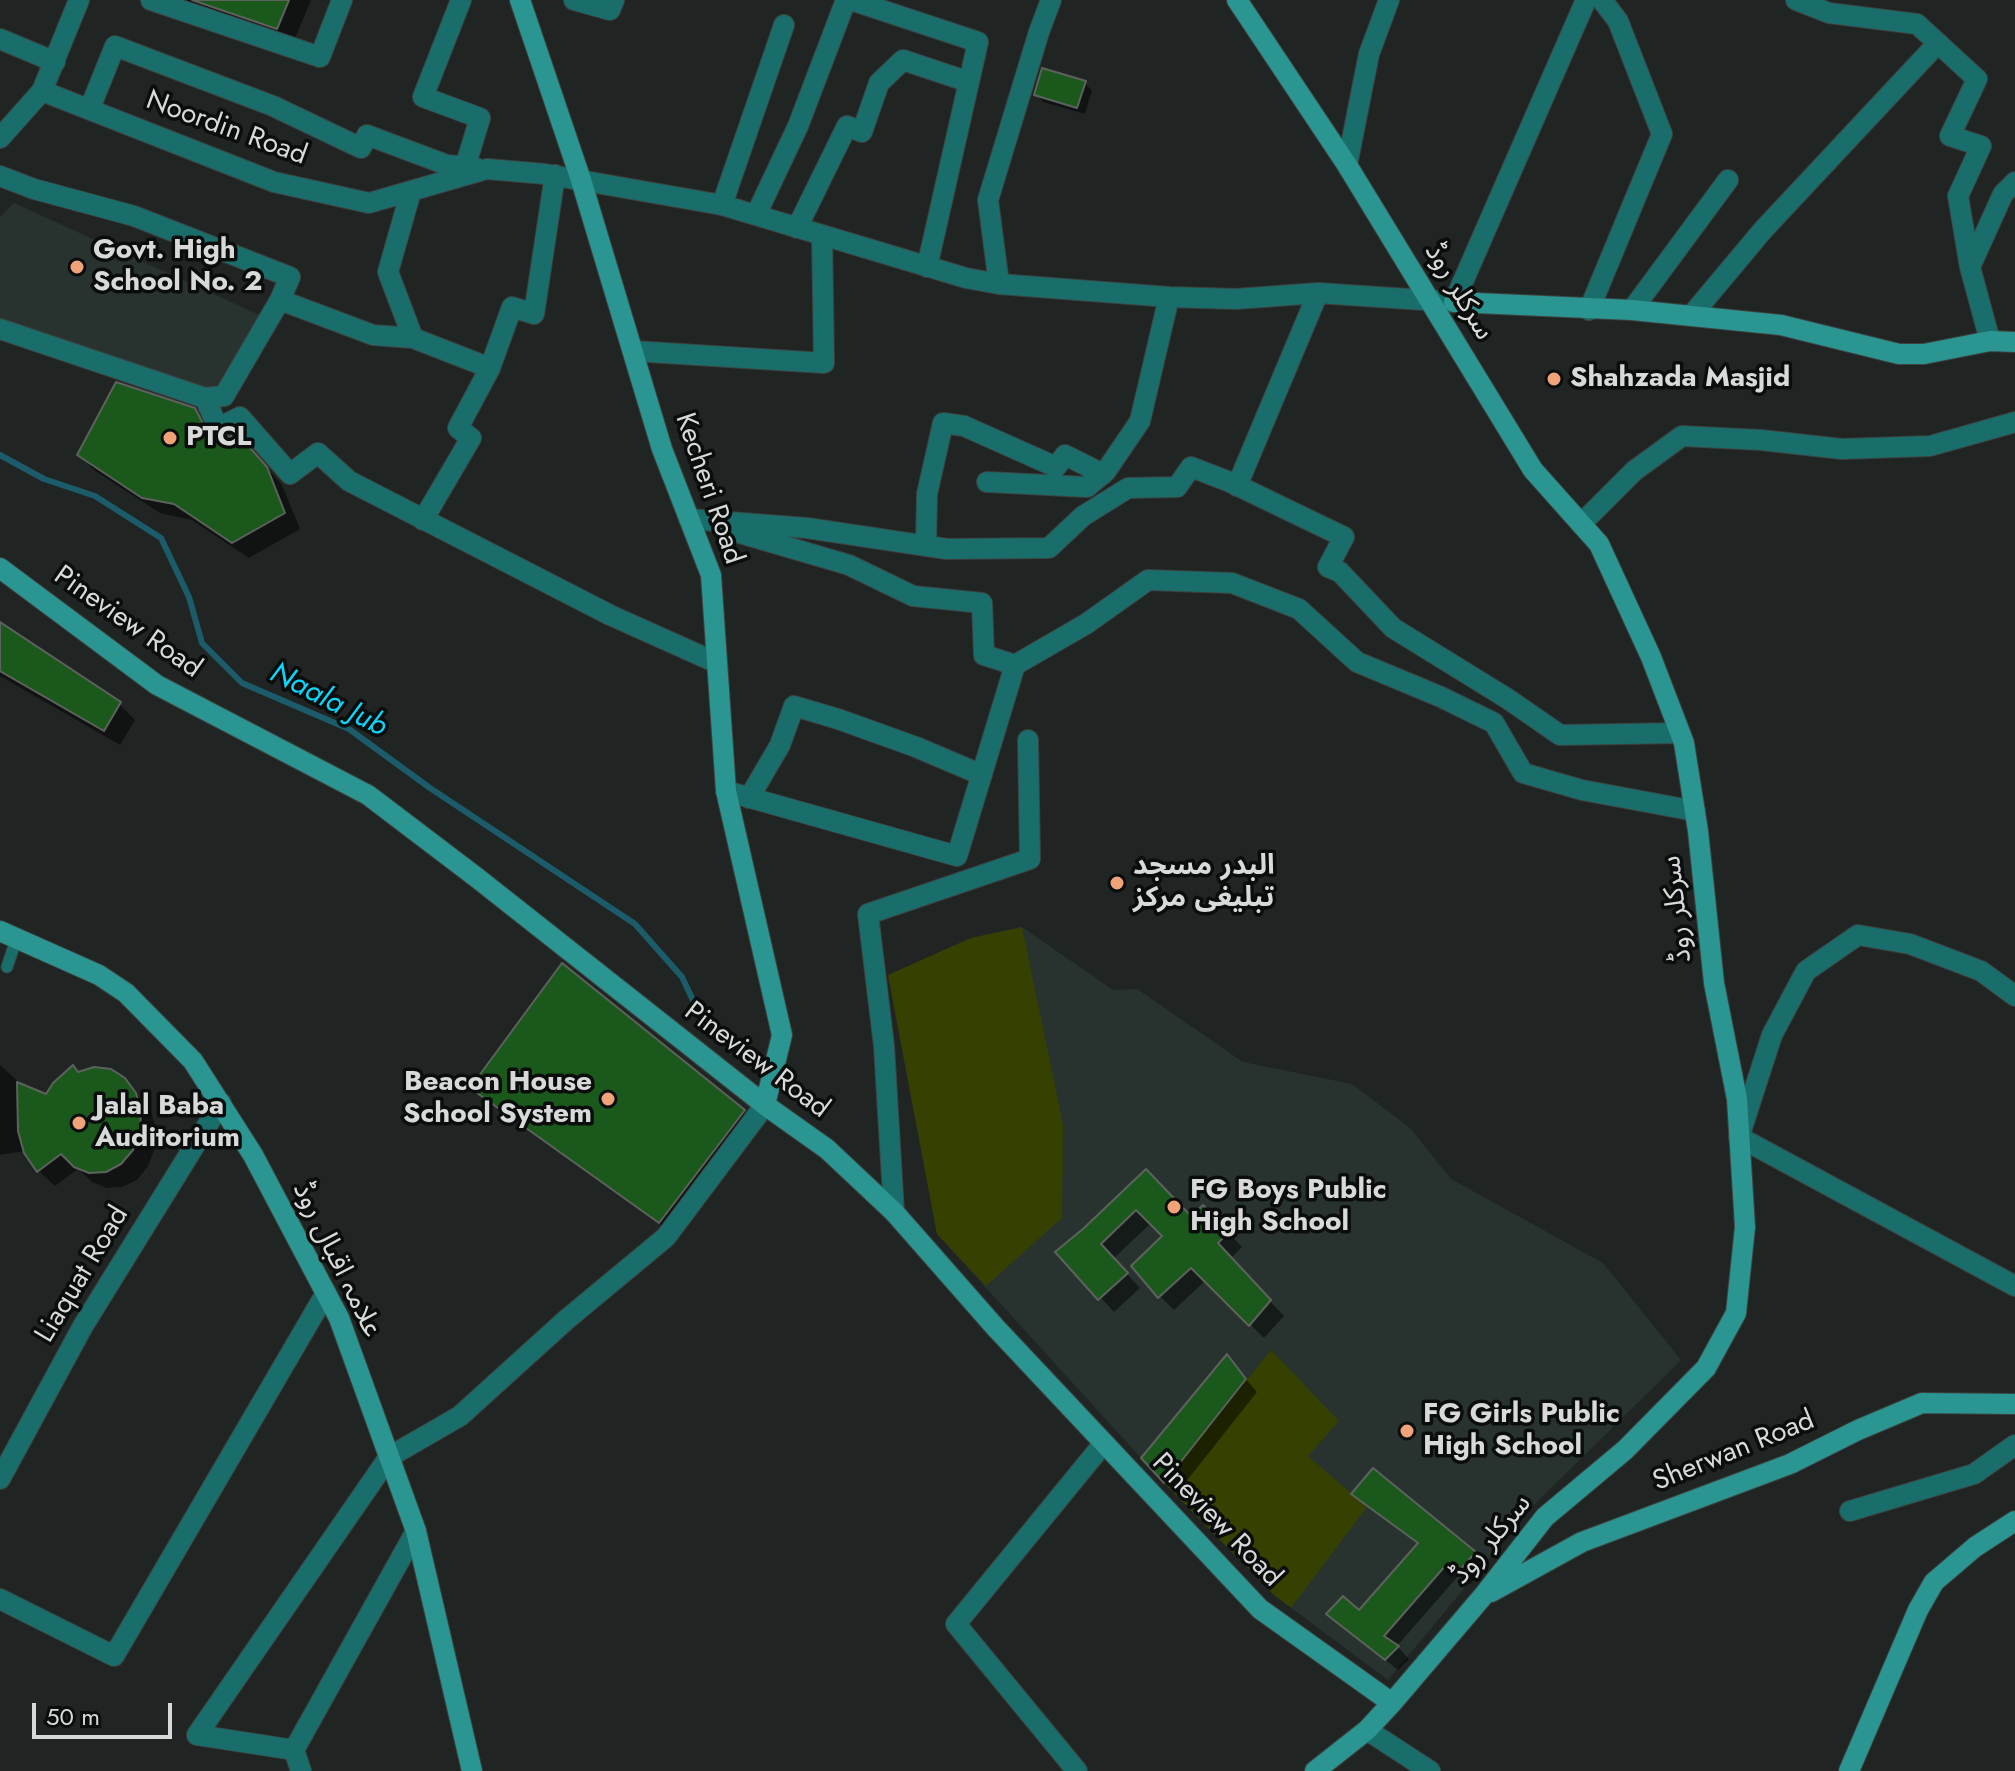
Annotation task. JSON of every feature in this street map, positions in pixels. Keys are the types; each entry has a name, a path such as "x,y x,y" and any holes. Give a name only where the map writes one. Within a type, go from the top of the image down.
{"street":[{"path":"0,138 42,91 79,0"},
{"path":"151,0 320,57 342,0"},
{"path":"461,0 423,97 480,118 465,167"},
{"name":"Kecheri Road","path":"520,0 581,180 662,449 711,575 726,791 782,1035 765,1105"},
{"path":"574,0 610,10 614,0"},
{"path":"999,284 988,200 1051,0"},
{"name":"سرکلر روڈ","path":"1237,0 1347,165 1533,470 1599,544 1651,657 1684,743 1695,811 1714,983 1737,1099 1745,1227 1736,1313 1706,1368 1625,1450 1545,1517 1484,1595 1392,1703 1367,1730 1315,1771"},
{"path":"1347,165 1369,54 1389,0"},
{"path":"1586,0 1454,302 1632,310 1781,325 1899,354 1924,354 1990,341 2015,342"},
{"path":"1589,310 1662,134 1618,21 1602,0"},
{"path":"1796,0 1829,13 1917,24 1977,79 1950,136 1981,146 1958,196 1970,267 1990,341"},
{"path":"756,215 854,1 978,42 927,267"},
{"path":"722,205 784,25"},
{"path":"0,39 55,62"},
{"path":"1691,316 1780,211 1938,43"},
{"path":"90,108 115,46 273,106 361,148 367,135 447,165 487,169"},
{"path":"797,228 847,126 862,132 879,83 903,60 969,82"},
{"name":"Noordin Road","path":"42,91 274,182 369,203 487,169 555,175 722,205 927,267 999,284 1169,297 1236,299 1318,293 1454,302"},
{"path":"423,520 471,438 458,428 490,368 512,307 534,314 555,175"},
{"path":"0,176 34,189 134,216 290,277 280,300 224,396 205,398 0,329"},
{"path":"1632,310 1728,180"},
{"path":"1970,267 2003,194 2015,182"},
{"path":"411,191 388,272 413,338"},
{"path":"633,351 824,363 822,235"},
{"path":"1237,486 1318,293"},
{"path":"987,482 1087,487 1103,474 1140,421 1169,297"},
{"path":"280,300 373,335 413,338 490,368"},
{"path":"205,398 218,428 240,417 290,474 318,453 349,481 423,520 610,615 717,663"},
{"path":"1581,524 1634,471 1682,436 1761,440 1842,449 1930,446 2015,422"},
{"path":"926,546 927,494 943,423 964,426 1056,467 1065,455 1103,474"},
{"path":"689,519 807,528 947,549 1049,548 1083,516 1128,488 1177,487 1191,467 1344,537 1328,567 1340,572 1393,628 1560,735 1680,733"},
{"path":"689,519 849,565 913,596 982,603 984,655 1015,665"},
{"name":"Pineview Road","path":"0,568 157,685 368,795 765,1105 827,1149 894,1212 995,1327 1260,1609 1392,1703"},
{"path":"726,791 957,856 1015,665 1086,624 1148,580 1232,583 1299,609 1357,662 1494,723 1523,773 1582,790 1695,811"},
{"path":"749,798 780,745 794,706 903,743 982,775"},
{"path":"894,1212 884,1046 868,914 1030,859 1028,740"},
{"name":"علامہ اقبال روڈ","path":"8,934 99,975 126,993 193,1061 253,1155 339,1318 416,1531 472,1771"},
{"path":"2015,996 1981,971 1910,944 1858,935 1806,971 1772,1035 1739,1137 2015,1286"},
{"name":"Liaquat Road","path":"0,1479 83,1326 221,1103"},
{"path":"294,1750 197,1735 389,1457 460,1416 566,1320 666,1237 765,1105"},
{"path":"0,1599 114,1656 326,1293"},
{"name":"Sherwan Road","path":"1484,1595 1582,1542 1790,1464 1922,1403 2015,1404"},
{"path":"1077,1771 956,1624 1104,1443"},
{"path":"1850,1511 1974,1474 2015,1445"},
{"path":"1849,1771 1918,1610 1934,1582 1975,1547 2015,1521"},
{"path":"301,1771 294,1750 416,1531"},
{"path":"1367,1730 1430,1771"}],"lane":[{"path":"7,967 8,934"}],"shaded area":[{"name":"Govt. High School No. 2","path":"14,203 264,317 220,394 0,327 0,217"},
{"path":"1022,927 1113,990 1137,989 1243,1062 1352,1084 1410,1128 1451,1179 1603,1263 1681,1360 1532,1507 1388,1680 1274,1595 1141,1458 937,1234 888,975 971,938"}],"green space":[{"path":"1022,927 1063,1124 1062,1218 986,1286 937,1234 888,975 971,938"},
{"path":"1271,1350 1339,1421 1308,1456 1367,1507 1291,1608 1274,1595 1164,1483"}],"building":[{"path":"192,0 289,0 277,29"},
{"path":"1042,68 1086,81 1077,108 1034,95"},
{"name":"PTCL","path":"116,382 195,408 211,439 223,440 237,433 267,467 285,513 232,543 174,504 142,498 77,455"},
{"path":"0,622 121,702 104,731 0,671"},
{"name":"Beacon House School System","path":"562,963 745,1110 659,1223 470,1088"},
{"name":"Jalal Baba Auditorium","path":"73,1065 78,1072 94,1067 111,1069 125,1078 136,1093 141,1111 140,1131 133,1150 121,1164 106,1172 89,1173 74,1167 61,1154 37,1172 24,1153 18,1131 17,1082 46,1094"},
{"path":"1146,1169 1191,1216 1203,1205 1229,1232 1218,1243 1271,1300 1249,1326 1191,1268 1158,1298 1131,1266 1162,1236 1136,1210 1101,1244 1128,1273 1098,1300 1055,1252"},
{"path":"1227,1354 1246,1379 1164,1483 1141,1458"},
{"path":"1373,1468 1476,1552 1457,1573 1446,1565 1384,1636 1399,1646 1385,1660 1326,1614 1343,1596 1359,1610 1418,1543 1351,1494"}],"waterway":[{"name":"Naala Jub","path":"0,455 44,479 95,496 161,538 189,597 202,643 242,683 349,729 430,788 635,924 682,977 698,1011"}],"place":[{"name":"Govt. High School No. 2","path":"77,267"},
{"name":"Shahzada Masjid","path":"1554,379"},
{"name":"PTCL","path":"170,438"},
{"name":"البدر مسجد تبلیغی مرکز","path":"1117,883"},
{"name":"Beacon House School System","path":"608,1099"},
{"name":"Jalal Baba Auditorium","path":"79,1123"},
{"name":"FG Boys Public High School","path":"1174,1207"},
{"name":"FG Girls Public High School","path":"1407,1431"}]}
